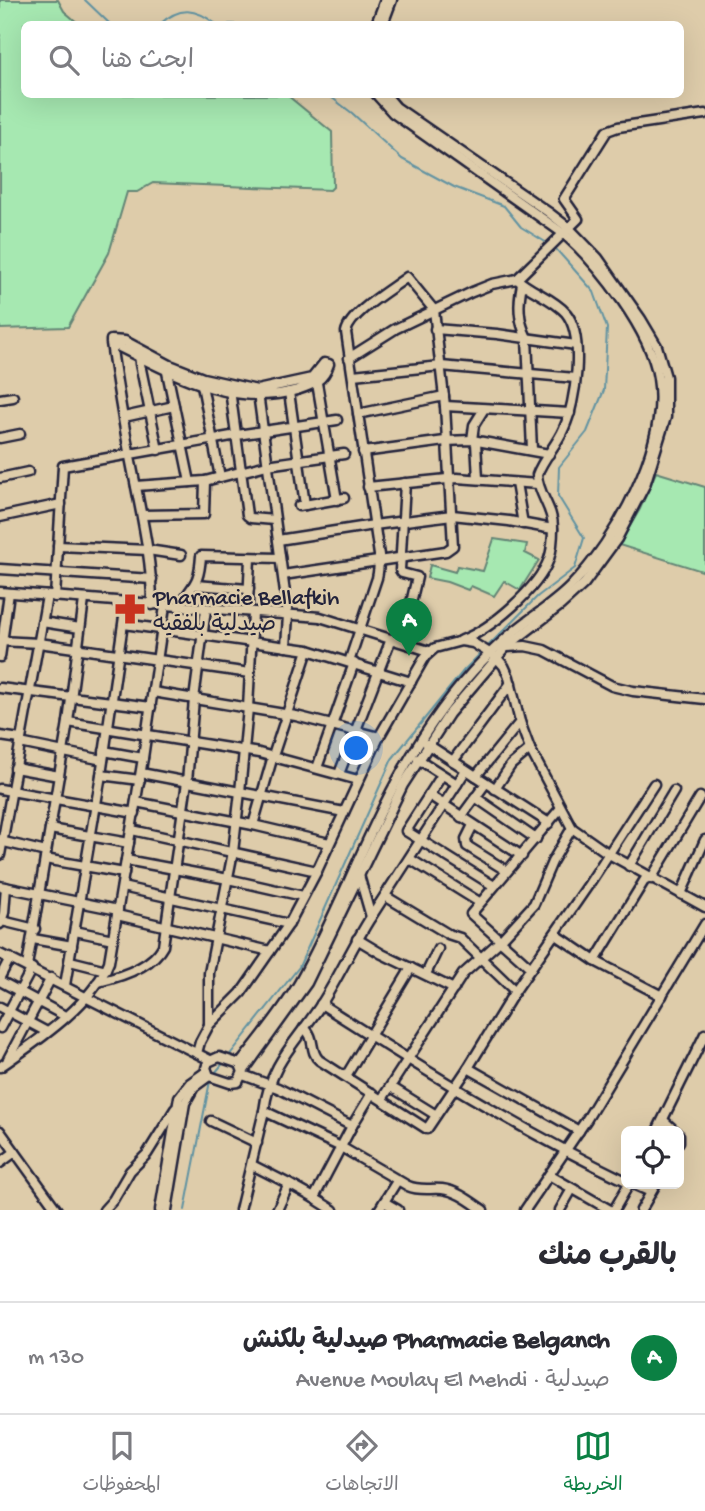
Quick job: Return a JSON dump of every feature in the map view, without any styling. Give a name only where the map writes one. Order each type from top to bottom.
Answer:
[{"type":"street","points":[[377,21],[384,0]]},
{"type":"street","points":[[384,21],[392,0]]},
{"type":"street","points":[[380,98],[393,113],[567,231]]},
{"type":"street","points":[[208,1073],[233,1084],[239,1082],[242,1070],[299,981],[409,758],[444,709],[495,651],[569,588],[602,553],[652,465],[666,417],[666,377],[663,361],[641,319],[615,281],[567,231],[396,107],[388,98]]},
{"type":"street","points":[[532,450],[527,338],[521,326],[518,303],[520,281],[578,219],[564,199],[607,131],[705,114]]},
{"type":"street","points":[[283,575],[379,560],[402,557],[450,549],[453,544],[445,406],[435,310],[407,277],[351,321],[346,332],[379,560],[377,578],[317,768]]},
{"type":"street","points":[[0,657],[4,593],[206,609],[251,608],[288,615],[320,617],[429,651],[468,638],[493,622],[531,586],[548,560],[553,529],[549,509],[538,484],[538,472],[564,429],[570,413],[576,345],[574,329],[566,313],[520,281],[492,284],[395,329],[349,358]]},
{"type":"street","points":[[435,329],[576,345]]},
{"type":"street","points":[[152,605],[148,550],[111,341],[230,388]]},
{"type":"street","points":[[139,353],[167,372],[202,385],[258,393],[289,392],[317,383],[329,366],[327,362],[312,378],[258,393]]},
{"type":"street","points":[[139,353],[158,450]]},
{"type":"street","points":[[353,375],[441,366],[575,378]]},
{"type":"street","points":[[167,372],[190,482]]},
{"type":"street","points":[[289,392],[302,505],[341,499],[317,383]]},
{"type":"street","points":[[202,385],[220,477]]},
{"type":"street","points":[[230,388],[247,515],[251,518],[274,520]]},
{"type":"street","points":[[258,393],[288,615],[286,647]]},
{"type":"street","points":[[358,414],[444,396]]},
{"type":"street","points":[[0,399],[13,397]]},
{"type":"street","points":[[124,417],[174,406]]},
{"type":"street","points":[[445,406],[570,413]]},
{"type":"street","points":[[478,479],[474,425],[484,409]]},
{"type":"street","points":[[0,855],[42,622],[57,573],[63,466],[337,420]]},
{"type":"street","points":[[0,438],[20,434]]},
{"type":"street","points":[[363,453],[446,441],[474,441],[549,454]]},
{"type":"street","points":[[136,486],[205,481],[267,465],[344,454]]},
{"type":"street","points":[[0,478],[28,472]]},
{"type":"street","points":[[368,487],[449,478],[538,484]]},
{"type":"street","points":[[142,515],[204,514],[205,481]]},
{"type":"street","points":[[516,482],[523,524]]},
{"type":"street","points":[[402,642],[417,578],[401,572],[405,483]]},
{"type":"street","points":[[0,517],[61,504]]},
{"type":"street","points":[[278,541],[374,524],[452,515],[553,529]]},
{"type":"street","points":[[58,546],[148,550],[181,555]]},
{"type":"street","points":[[179,607],[199,579],[201,556],[280,558]]},
{"type":"street","points":[[209,1025],[209,973],[233,852],[248,708],[251,642],[250,558]]},
{"type":"street","points":[[0,569],[152,579]]},
{"type":"street","points":[[195,585],[249,589]]},
{"type":"street","points":[[0,1028],[30,967],[84,600]]},
{"type":"street","points":[[65,985],[101,775],[126,603]]},
{"type":"street","points":[[3,1065],[47,1032],[87,996],[106,970],[135,813],[165,606]]},
{"type":"street","points":[[98,982],[126,973],[157,955],[163,946],[187,782],[194,699],[206,609]]},
{"type":"street","points":[[42,622],[80,628]]},
{"type":"street","points":[[124,624],[308,650],[411,682]]},
{"type":"street","points":[[339,774],[391,639]]},
{"type":"street","points":[[1,641],[39,643],[250,673]]},
{"type":"street","points":[[456,642],[473,643],[495,651],[525,646],[544,650],[612,686],[705,699]]},
{"type":"street","points":[[253,825],[308,650]]},
{"type":"street","points":[[197,1053],[209,1025],[240,993],[289,924],[317,871],[379,737],[429,651]]},
{"type":"street","points":[[495,651],[511,683],[520,722],[530,749],[572,828],[649,878],[705,906]]},
{"type":"street","points":[[242,1070],[307,983],[418,759],[495,651]]},
{"type":"street","points":[[453,761],[511,683]]},
{"type":"street","points":[[0,688],[151,707]]},
{"type":"street","points":[[153,692],[287,714],[379,737]]},
{"type":"street","points":[[68,722],[273,756],[358,780]]},
{"type":"street","points":[[476,776],[520,722]]},
{"type":"street","points":[[0,736],[63,752],[143,758]]},
{"type":"street","points":[[427,744],[550,823]]},
{"type":"street","points":[[495,789],[511,765],[530,749]]},
{"type":"street","points":[[418,759],[457,784]]},
{"type":"street","points":[[15,768],[59,776]]},
{"type":"street","points":[[240,1210],[268,1086],[277,1065],[321,1004],[357,939],[466,770]]},
{"type":"street","points":[[101,775],[187,782],[344,812]]},
{"type":"street","points":[[442,775],[406,831],[494,886]]},
{"type":"street","points":[[461,817],[486,783]]},
{"type":"street","points":[[304,1028],[312,1037],[315,1056],[425,1129],[468,1068],[515,991],[654,783]]},
{"type":"street","points":[[0,789],[135,813]]},
{"type":"street","points":[[629,866],[674,791]]},
{"type":"street","points":[[429,795],[522,856]]},
{"type":"street","points":[[475,797],[536,839]]},
{"type":"street","points":[[596,961],[700,797]]},
{"type":"street","points":[[136,802],[329,843]]},
{"type":"street","points":[[531,968],[471,916],[472,910],[522,856],[560,809]]},
{"type":"street","points":[[473,825],[466,839],[467,846],[507,872]]},
{"type":"street","points":[[382,1099],[463,974],[500,941],[534,904],[552,862],[572,828]]},
{"type":"street","points":[[50,829],[129,843]]},
{"type":"street","points":[[132,830],[317,871]]},
{"type":"street","points":[[681,894],[705,840]]},
{"type":"street","points":[[1,841],[46,856],[124,873]]},
{"type":"street","points":[[410,859],[480,902]]},
{"type":"street","points":[[126,860],[303,896]]},
{"type":"street","points":[[359,875],[371,917]]},
{"type":"street","points":[[35,929],[1,923],[3,886],[79,902],[270,951]]},
{"type":"street","points":[[122,887],[289,924]]},
{"type":"street","points":[[385,896],[447,934],[460,938],[515,991]]},
{"type":"street","points":[[525,1210],[579,1131],[705,924]]},
{"type":"street","points":[[75,931],[113,939]]},
{"type":"street","points":[[555,934],[596,961],[662,996]]},
{"type":"street","points":[[33,939],[72,946]]},
{"type":"street","points":[[357,939],[454,989]]},
{"type":"street","points":[[426,974],[438,949]]},
{"type":"street","points":[[0,954],[210,1060],[219,1057],[268,1086],[278,1088],[352,1126]]},
{"type":"street","points":[[10,958],[0,979],[65,1016]]},
{"type":"street","points":[[70,961],[106,970]]},
{"type":"street","points":[[346,1076],[411,968]]},
{"type":"street","points":[[3,1065],[51,978]]},
{"type":"street","points":[[321,1004],[454,1088],[565,1152],[621,1179]]},
{"type":"street","points":[[0,1007],[47,1032]]},
{"type":"street","points":[[660,1126],[705,1034]]},
{"type":"street","points":[[167,1210],[185,1103],[194,1087],[208,1073],[210,1060]]},
{"type":"street","points":[[468,1068],[579,1131]]},
{"type":"street","points":[[160,1210],[177,1107],[183,1089],[208,1073]]},
{"type":"street","points":[[391,1087],[436,1115]]},
{"type":"street","points":[[314,1198],[372,1093]]},
{"type":"street","points":[[104,1210],[130,1171],[147,1154],[177,1107]]},
{"type":"street","points":[[264,1111],[341,1147],[414,1189],[454,1192],[483,1210]]},
{"type":"street","points":[[663,1120],[669,1126]]},
{"type":"street","points":[[211,1121],[257,1143]]},
{"type":"street","points":[[1,1134],[57,1210]]},
{"type":"street","points":[[0,1163],[15,1152]]},
{"type":"street","points":[[252,1165],[333,1210]]},
{"type":"street","points":[[549,1175],[612,1210],[625,1189]]},
{"type":"street","points":[[379,1210],[397,1181]]},
{"type":"street","points":[[277,1210],[289,1184]]},
{"type":"street","points":[[560,1210],[572,1189]]},
{"type":"street","points":[[641,1210],[652,1189]]},
{"type":"street","points":[[384,1202],[398,1210]]},
{"type":"green space","points":[[0,0],[58,0],[64,11],[76,21],[21,21],[21,98],[291,98],[332,132],[333,187],[330,190],[153,183],[137,192],[127,192],[109,253],[68,327],[0,329]]},
{"type":"green space","points":[[656,472],[705,487],[705,572],[619,545],[640,509]]},
{"type":"green space","points":[[494,539],[527,544],[525,553],[539,560],[520,590],[504,581],[494,596],[471,586],[468,590],[427,578],[430,565],[455,572],[457,566],[483,571]]},
{"type":"waterway","points":[[85,0],[107,21]]},
{"type":"waterway","points":[[164,21],[174,14],[188,11],[211,21]]},
{"type":"waterway","points":[[332,98],[402,159],[454,187],[504,206],[521,227],[547,243]]},
{"type":"waterway","points":[[488,646],[538,596],[575,568],[584,538],[558,496],[559,467],[587,432],[604,390],[607,328],[594,292],[555,248]]},
{"type":"waterway","points":[[228,1057],[299,967],[392,759],[481,653]]},
{"type":"waterway","points":[[215,1073],[225,1061]]},
{"type":"waterway","points":[[185,1210],[210,1081]]},
{"type":"place","name":"Pharmacie Bellafkih صيدلية بلفقيه","points":[[130,609]]},
{"type":"place","name":"Pharmacie Belganch صيدلية بلكنش","points":[[409,656]]}]
